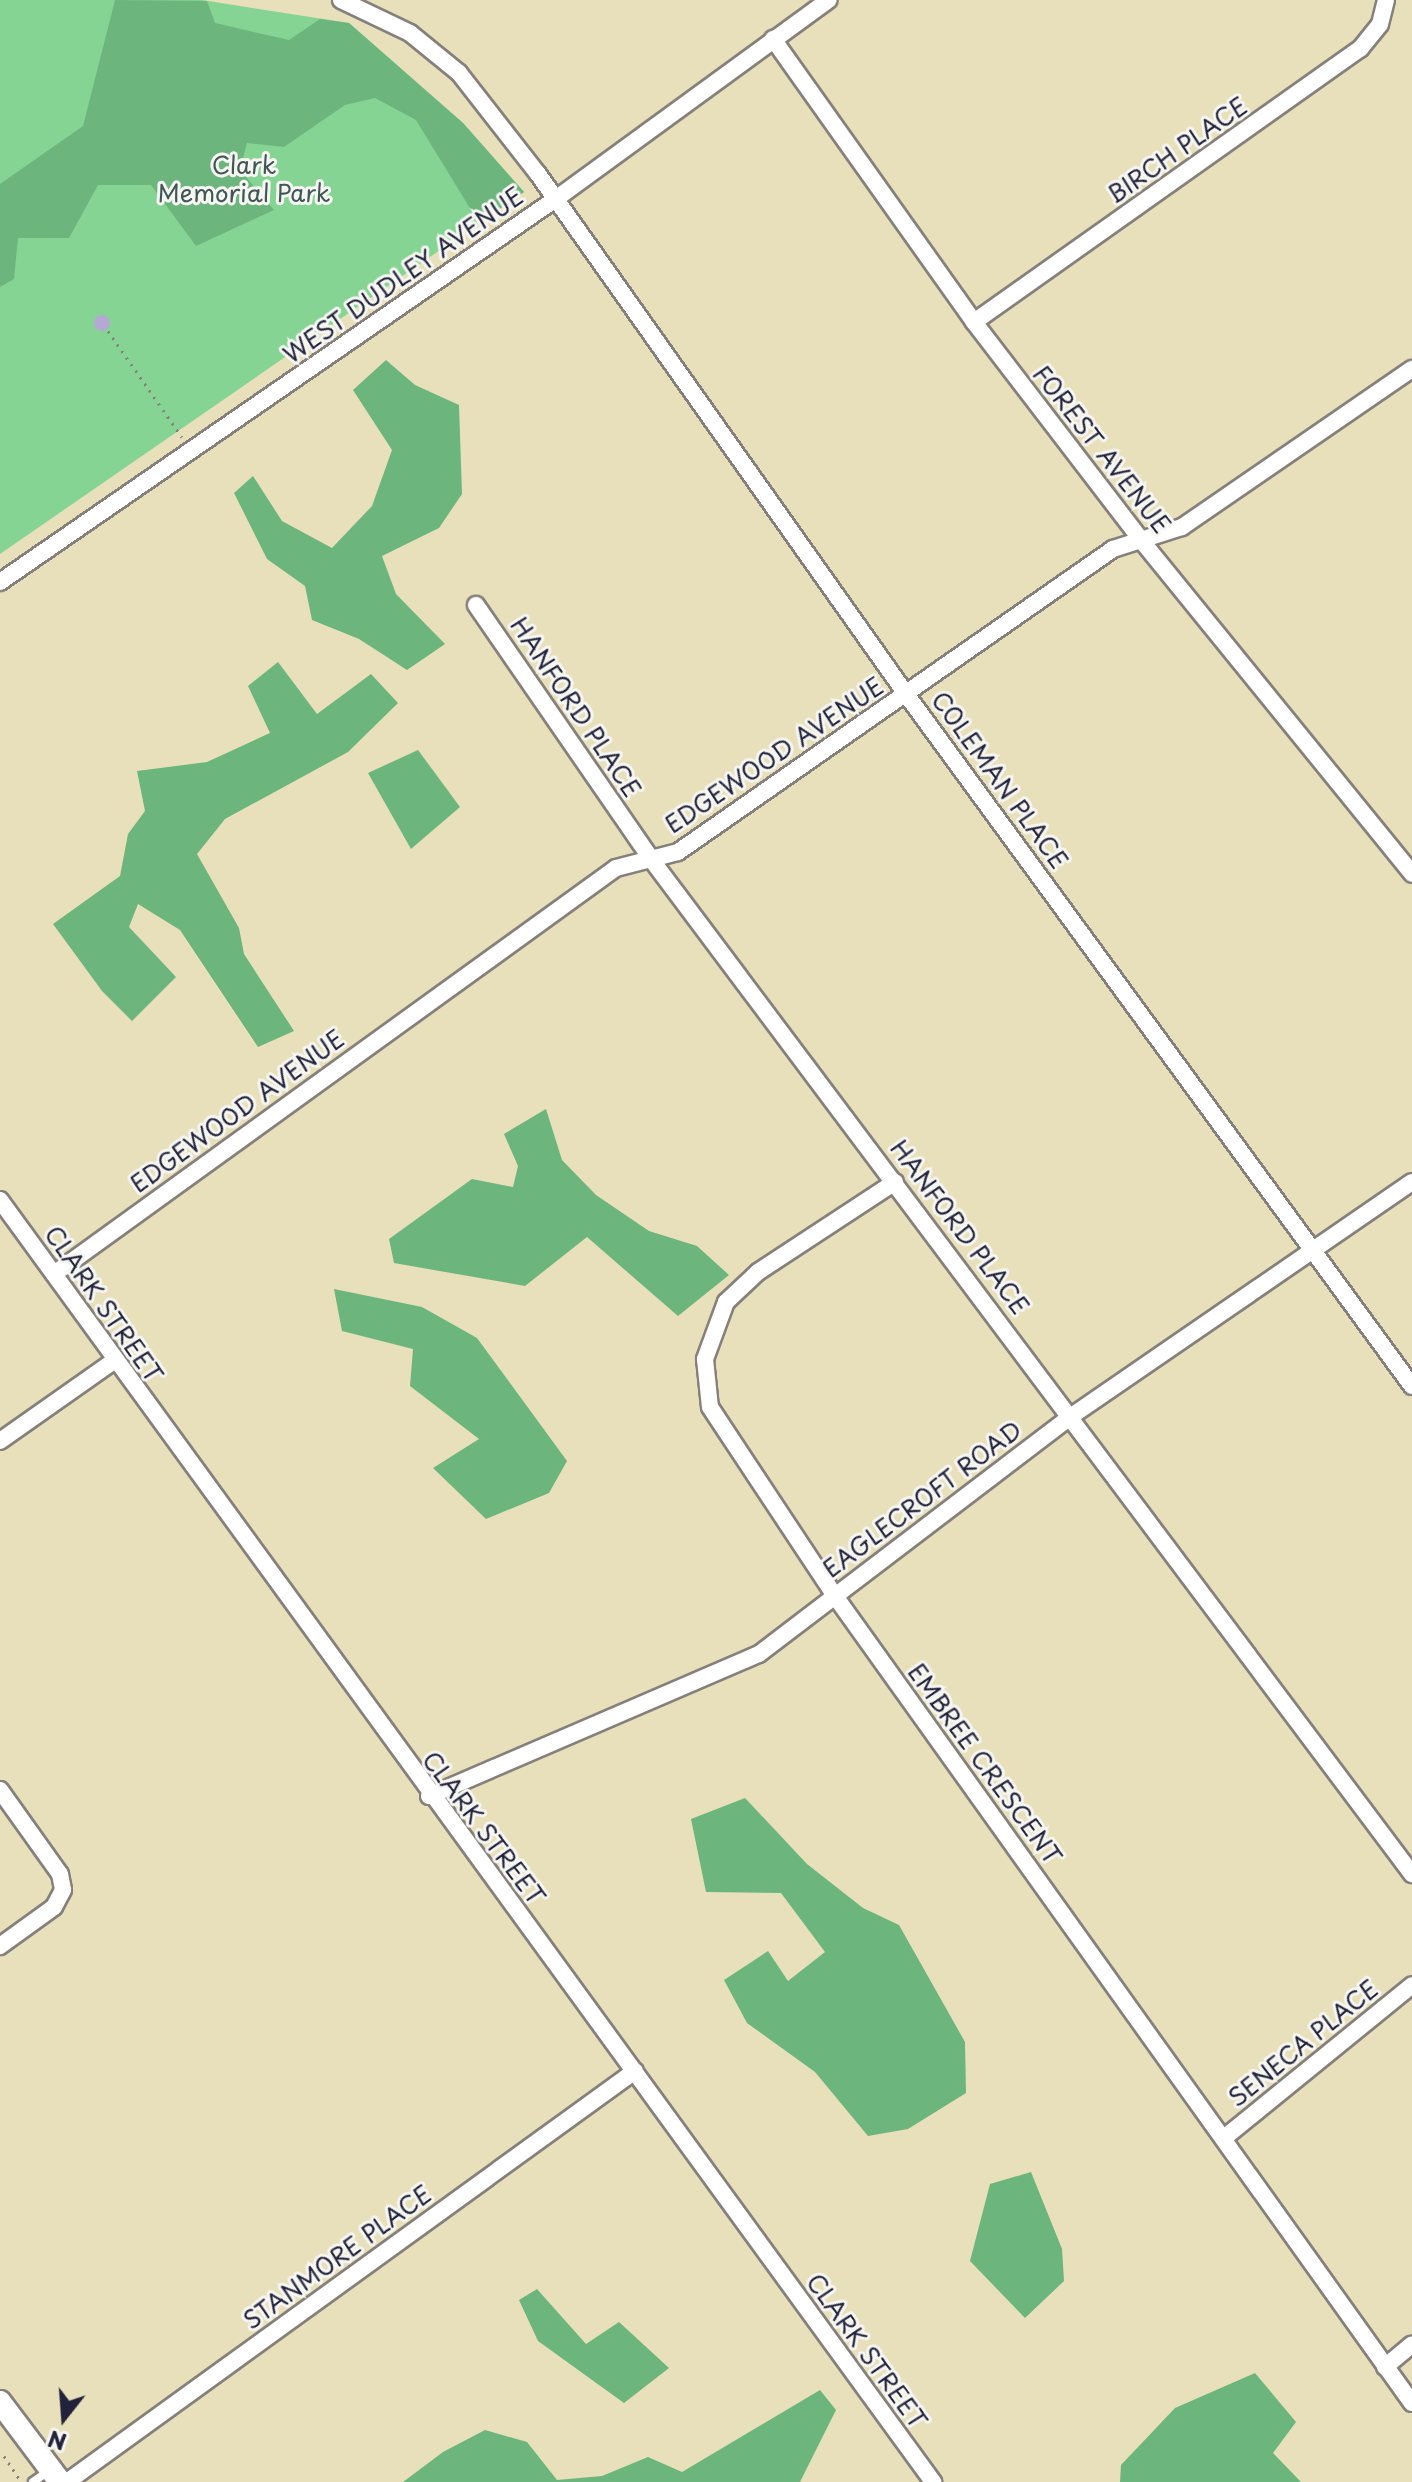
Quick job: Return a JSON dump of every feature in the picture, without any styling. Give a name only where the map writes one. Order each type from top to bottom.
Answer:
[{"type":"street","name":"COLEMAN PLACE","points":[[341,0],[410,33],[459,73],[557,198],[906,694],[1412,1386]]},
{"type":"street","name":"WEST DUDLEY AVENUE","points":[[0,582],[557,198],[829,0]]},
{"type":"street","name":"BIRCH PLACE","points":[[974,322],[1360,49],[1376,31],[1386,0]]},
{"type":"street","name":"FOREST AVENUE","points":[[773,39],[974,322],[1141,540],[1412,874]]},
{"type":"street","name":"EDGEWOOD AVENUE","points":[[54,1274],[616,868],[678,852],[1113,549],[1182,527],[1412,369]]},
{"type":"street","name":"HANFORD PLACE","points":[[476,605],[651,859],[1073,1415],[1412,1874]]},
{"type":"street","name":"EMBREE CRESCENT","points":[[895,1182],[742,1284],[714,1323],[705,1359],[705,1383],[720,1429],[835,1596],[1412,2403]]},
{"type":"street","name":"EAGLECROFT ROAD","points":[[429,1796],[729,1670],[759,1654],[1073,1415],[1412,1182]]},
{"type":"street","name":"CLARK STREET","points":[[0,1200],[429,1796],[635,2071],[933,2482]]},
{"type":"street","points":[[0,1441],[114,1361]]},
{"type":"street","points":[[0,1790],[60,1874],[63,1890],[54,1907],[0,1946]]},
{"type":"street","name":"SENECA PLACE","points":[[1224,2138],[1412,1985]]},
{"type":"street","name":"STANMORE PLACE","points":[[52,2479],[635,2071]]},
{"type":"street","points":[[1385,2367],[1412,2344]]},
{"type":"street","points":[[0,2402],[52,2479]]},
{"type":"path","points":[[108,331],[191,450]]},
{"type":"path","points":[[4,2456],[22,2482]]},
{"type":"green space","name":"Clark Memorial Park","points":[[0,0],[202,0],[349,23],[463,123],[524,192],[0,554]]},
{"type":"green space","points":[[115,0],[207,1],[215,23],[289,40],[320,19],[349,23],[463,123],[524,192],[479,223],[416,120],[375,98],[345,105],[284,147],[247,143],[240,170],[274,210],[196,246],[151,185],[98,185],[69,238],[18,238],[14,279],[0,287],[0,184],[83,126]]},
{"type":"green space","points":[[386,360],[415,385],[459,405],[462,494],[439,528],[382,556],[396,594],[445,644],[407,670],[359,639],[312,620],[305,586],[267,559],[234,493],[253,476],[282,521],[332,548],[372,506],[392,450],[353,390]]},
{"type":"green space","points":[[278,662],[317,714],[371,674],[398,703],[348,752],[225,819],[197,854],[239,928],[244,954],[294,1031],[258,1047],[180,930],[138,904],[129,927],[176,977],[132,1021],[102,991],[53,924],[120,876],[128,834],[145,811],[137,771],[207,762],[270,733],[248,686]]},
{"type":"green space","points":[[418,750],[460,807],[411,849],[368,773]]},
{"type":"green space","points":[[546,1109],[562,1160],[596,1195],[649,1231],[697,1246],[729,1275],[678,1316],[587,1237],[525,1286],[394,1263],[389,1239],[472,1179],[513,1187],[518,1166],[504,1134]]},
{"type":"green space","points":[[334,1289],[422,1307],[477,1338],[567,1461],[549,1493],[486,1519],[433,1468],[479,1439],[410,1386],[413,1349],[342,1331]]},
{"type":"green space","points":[[745,1798],[807,1864],[863,1908],[899,1925],[965,2042],[966,2093],[908,2129],[868,2136],[815,2072],[747,2023],[724,1980],[768,1951],[788,1981],[825,1952],[781,1893],[706,1892],[691,1819]]},
{"type":"green space","points":[[1031,2172],[1062,2249],[1064,2281],[1025,2318],[970,2261],[990,2184]]},
{"type":"green space","points":[[537,2289],[586,2344],[619,2322],[669,2368],[624,2403],[538,2341],[519,2300]]},
{"type":"green space","points":[[1255,2373],[1296,2422],[1273,2453],[1301,2482],[1120,2482],[1121,2465],[1175,2408]]},
{"type":"green space","points":[[820,2390],[836,2410],[800,2482],[403,2482],[443,2452],[485,2430],[527,2442],[557,2480],[602,2476],[648,2457],[682,2472]]},
{"type":"building","points":[[102,315],[110,323],[102,331],[94,323]]}]
